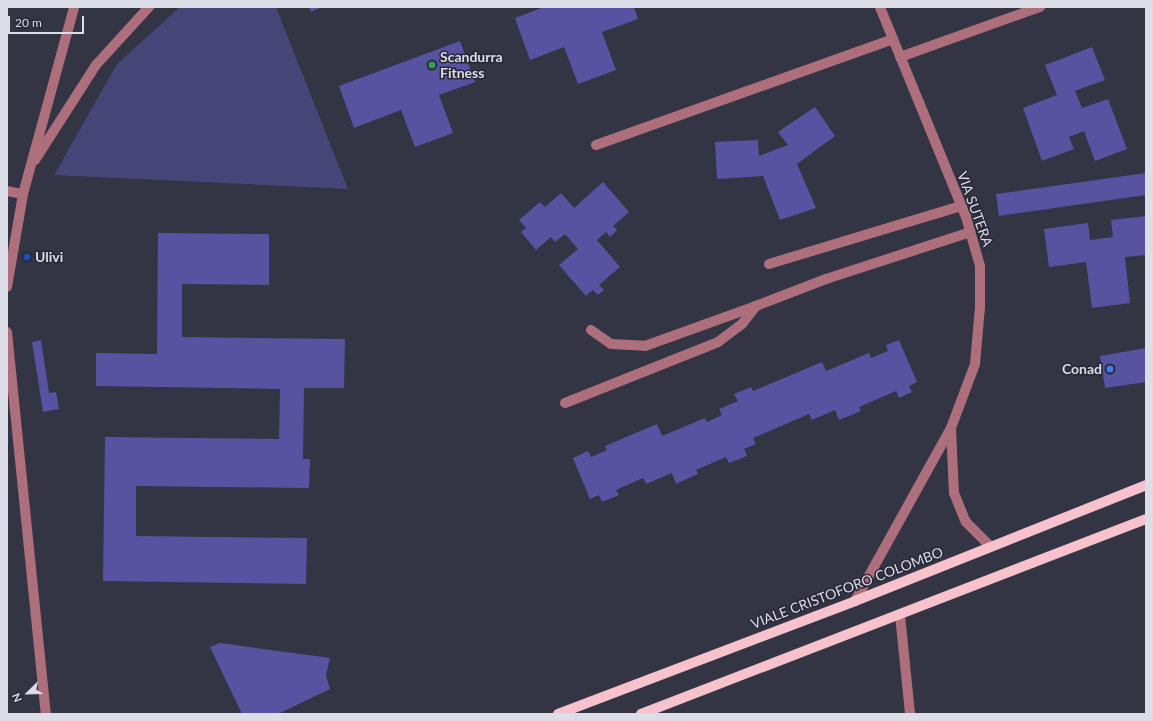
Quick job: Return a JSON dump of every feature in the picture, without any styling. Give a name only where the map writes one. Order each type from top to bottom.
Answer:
[{"type":"main road","name":"VIALE CRISTOFORO COLOMBO","points":[[558,714],[855,601],[1146,485]]},
{"type":"main road","points":[[641,714],[1146,519]]},
{"type":"street","points":[[7,287],[23,194],[74,7]]},
{"type":"street","points":[[31,167],[96,65],[149,7]]},
{"type":"street","name":"VIA SUTERA","points":[[855,601],[951,428],[976,364],[980,266],[971,232],[880,7]]},
{"type":"street","points":[[900,57],[1040,7]]},
{"type":"street","points":[[596,145],[893,39]]},
{"type":"street","points":[[7,192],[23,194]]},
{"type":"street","points":[[768,264],[961,206]]},
{"type":"street","points":[[591,330],[611,344],[645,346],[826,279],[971,232]]},
{"type":"street","points":[[565,403],[718,342],[742,324],[756,306]]},
{"type":"street","points":[[7,332],[46,714]]},
{"type":"street","points":[[951,428],[954,493],[966,522],[990,546]]},
{"type":"street","points":[[900,615],[910,714]]},
{"type":"shaded area","points":[[180,7],[276,7],[348,189],[54,175],[117,64]]},
{"type":"building","points":[[309,7],[322,7],[311,12]]},
{"type":"building","points":[[544,7],[634,7],[638,19],[602,32],[616,70],[578,84],[564,47],[530,60],[515,18]]},
{"type":"building","points":[[460,41],[475,82],[439,95],[453,133],[415,147],[401,110],[354,128],[339,86]]},
{"type":"building","points":[[1092,47],[1105,80],[1075,91],[1082,108],[1108,99],[1127,149],[1095,161],[1084,131],[1069,137],[1074,149],[1042,161],[1023,108],[1057,95],[1045,65]]},
{"type":"building","points":[[815,107],[835,136],[797,164],[816,208],[780,220],[763,176],[717,179],[715,142],[758,140],[759,156],[788,145],[778,132]]},
{"type":"building","points":[[1146,173],[1146,195],[999,216],[996,194]]},
{"type":"building","points":[[603,182],[629,212],[613,226],[617,230],[610,237],[606,232],[597,240],[620,267],[599,285],[604,290],[598,295],[593,290],[586,296],[559,265],[578,249],[565,234],[555,242],[551,237],[536,250],[521,232],[526,228],[519,220],[540,202],[545,207],[561,193],[574,208]]},
{"type":"building","points":[[1146,216],[1146,255],[1125,257],[1130,303],[1092,308],[1086,262],[1049,267],[1044,229],[1088,223],[1090,240],[1113,237],[1111,220]]},
{"type":"building","points":[[158,233],[269,234],[269,285],[182,284],[182,337],[345,339],[344,388],[304,388],[303,459],[310,459],[309,488],[136,486],[136,536],[307,538],[306,584],[103,581],[105,437],[279,439],[280,389],[96,386],[96,353],[157,354]]},
{"type":"building","points":[[41,340],[49,393],[56,392],[59,409],[43,412],[32,342]]},
{"type":"building","points":[[899,340],[917,382],[909,386],[912,392],[899,398],[896,391],[859,407],[861,411],[839,420],[835,410],[812,420],[809,414],[753,438],[756,444],[744,449],[747,456],[729,463],[726,457],[696,470],[698,474],[676,484],[672,473],[646,484],[643,478],[616,490],[619,495],[602,502],[599,495],[590,499],[573,458],[588,451],[591,457],[607,450],[605,446],[657,424],[662,436],[705,418],[707,422],[722,415],[719,409],[738,401],[734,394],[751,387],[753,391],[822,362],[826,371],[869,353],[871,358],[888,351],[886,345]]},
{"type":"building","points":[[1146,348],[1146,382],[1105,388],[1100,356]]},
{"type":"building","points":[[220,643],[330,658],[326,675],[330,689],[278,714],[242,714],[210,647]]},
{"type":"place","name":"Scandurra Fitness","points":[[432,65]]},
{"type":"place","name":"Ulivi","points":[[27,257]]},
{"type":"place","name":"Conad","points":[[1110,369]]}]
